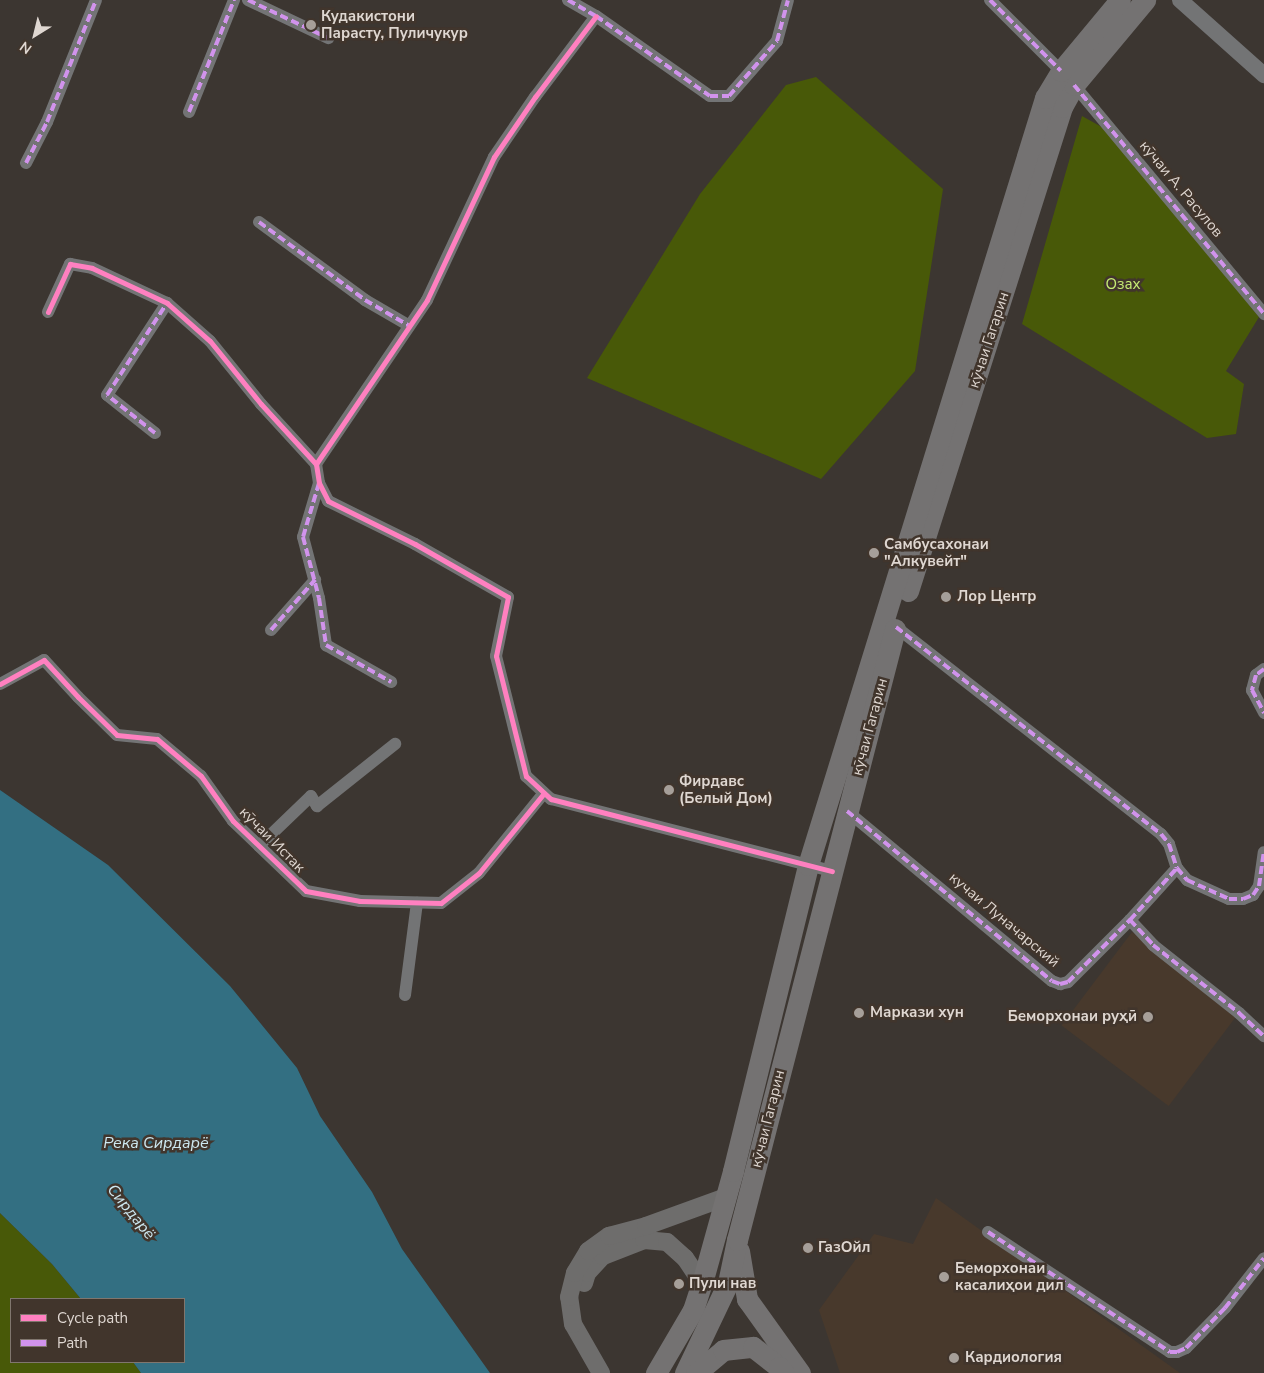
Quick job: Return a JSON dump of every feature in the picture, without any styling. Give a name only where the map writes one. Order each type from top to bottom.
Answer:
[{"type":"highway","name":"кӯчаи Гагарин","points":[[656,1373],[693,1310],[702,1283],[733,1171],[808,865],[1045,98],[1067,78],[1120,0]]},
{"type":"highway","points":[[1067,78],[1145,0]]},
{"type":"highway","name":"кӯчаи Гагарин","points":[[685,1373],[728,1283],[737,1240],[896,627],[1062,107],[1067,78]]},
{"type":"highway","points":[[737,1240],[747,1299],[800,1373]]},
{"type":"highway","points":[[696,1373],[723,1350],[753,1347],[779,1366],[784,1373]]},
{"type":"main road","points":[[601,1373],[573,1324],[570,1297],[575,1273],[588,1251],[609,1236],[646,1226],[726,1197]]},
{"type":"main road","points":[[613,1373],[604,1360],[584,1320],[581,1299],[587,1273],[594,1264],[603,1256],[623,1246],[644,1240],[667,1242],[685,1258],[702,1283]]},
{"type":"street","points":[[26,163],[47,122],[96,0]]},
{"type":"street","points":[[189,112],[234,0]]},
{"type":"street","points":[[248,0],[328,38]]},
{"type":"street","points":[[568,0],[596,16],[710,96],[729,96],[777,41],[788,0]]},
{"type":"street","name":"кӯчаи А. Расулов","points":[[990,0],[1067,78],[1264,314]]},
{"type":"street","points":[[1180,0],[1264,75]]},
{"type":"street","points":[[316,464],[408,325],[427,300],[494,157],[535,97],[596,16]]},
{"type":"street","points":[[259,222],[365,300],[408,325]]},
{"type":"street","points":[[48,312],[70,264],[92,268],[167,303],[210,341],[260,404],[316,464],[319,484],[328,501],[415,544],[508,597],[496,656],[526,776],[551,798],[832,871]]},
{"type":"street","points":[[155,433],[107,396],[167,303]]},
{"type":"street","points":[[319,484],[303,538],[315,580],[326,644],[390,682]]},
{"type":"street","points":[[271,630],[315,580]]},
{"type":"street","points":[[896,627],[1161,834],[1169,844],[1177,868],[1187,880],[1202,889],[1229,899],[1243,899],[1253,895],[1259,886],[1264,852]]},
{"type":"street","name":"кӯчаи Истак","points":[[0,684],[44,660],[78,698],[117,735],[157,739],[201,776],[233,821],[306,891],[360,901],[441,903],[479,873],[544,793]]},
{"type":"street","points":[[1264,669],[1256,675],[1252,682],[1252,690],[1264,713]]},
{"type":"street","points":[[259,846],[311,796],[317,806],[395,744]]},
{"type":"street","name":"кучаи Луначарский","points":[[847,811],[1052,981],[1060,984],[1068,982],[1130,920],[1177,868]]},
{"type":"street","points":[[405,995],[417,903]]},
{"type":"street","points":[[1130,920],[1153,945],[1239,1012],[1264,1036]]},
{"type":"street","points":[[988,1232],[1170,1352],[1177,1352],[1186,1348],[1225,1308],[1264,1258]]},
{"type":"shaded area","name":"Беморхонаи руҳӣ","points":[[1132,932],[1239,1013],[1169,1106],[1062,1025]]},
{"type":"shaded area","name":"Беморхонаи касалиҳои дил","points":[[936,1198],[1180,1373],[840,1373],[819,1310],[874,1234],[913,1244]]},
{"type":"green space","points":[[816,77],[943,189],[915,371],[821,479],[587,378],[700,194],[786,85]]},
{"type":"green space","name":"Озах","points":[[1082,116],[1107,130],[1259,317],[1226,371],[1244,384],[1236,434],[1207,438],[1022,324]]},
{"type":"green space","points":[[0,1213],[52,1264],[80,1298],[10,1298],[10,1363],[134,1363],[141,1373],[0,1373]]},
{"type":"water","name":"Река Сирдарё","points":[[0,790],[108,865],[230,986],[297,1068],[320,1116],[372,1192],[402,1249],[490,1373],[141,1373],[134,1363],[185,1363],[185,1298],[80,1298],[52,1264],[0,1213]]},
{"type":"marked path","points":[[26,163],[47,122],[96,0]]},
{"type":"marked path","points":[[189,112],[234,0]]},
{"type":"marked path","points":[[248,0],[328,38]]},
{"type":"marked path","points":[[568,0],[596,16],[710,96],[729,96],[777,41],[788,0]]},
{"type":"marked path","points":[[990,0],[1061,71]]},
{"type":"marked path","points":[[1074,85],[1264,314]]},
{"type":"marked path","points":[[259,222],[365,300],[408,325]]},
{"type":"marked path","points":[[155,433],[107,395],[167,303]]},
{"type":"marked path","points":[[319,483],[303,537],[319,598],[326,645],[391,682]]},
{"type":"marked path","points":[[271,630],[315,580]]},
{"type":"marked path","points":[[896,627],[1161,834],[1169,844],[1177,868],[1187,880],[1229,899],[1243,899],[1253,895],[1259,886],[1264,852]]},
{"type":"marked path","points":[[1264,669],[1256,675],[1252,690],[1264,713]]},
{"type":"marked path","points":[[847,811],[1052,981],[1060,984],[1068,982],[1130,920],[1177,868]]},
{"type":"marked path","points":[[1130,920],[1153,945],[1239,1013],[1264,1036]]},
{"type":"marked path","points":[[988,1232],[1170,1352],[1177,1352],[1186,1348],[1225,1308],[1264,1258]]},
{"type":"cycle path","points":[[316,464],[427,300],[494,157],[535,97],[596,16]]},
{"type":"cycle path","points":[[48,312],[70,264],[92,268],[167,303],[210,341],[261,404],[316,464],[319,483],[328,501],[415,544],[508,597],[496,656],[526,776],[551,799],[832,871]]},
{"type":"cycle path","points":[[0,684],[44,660],[117,735],[157,739],[201,776],[233,821],[306,891],[360,901],[441,903],[479,873],[544,793]]},
{"type":"place","name":"Кудакистони Парасту, Пуличукур","points":[[311,25]]},
{"type":"place","name":"Самбусахонаи \"Алкувейт\"","points":[[874,553]]},
{"type":"place","name":"Лор Центр","points":[[946,597]]},
{"type":"place","name":"Фирдавс (Белый Дом)","points":[[669,790]]},
{"type":"place","name":"Маркази хун","points":[[859,1013]]},
{"type":"place","name":"Беморхонаи руҳӣ","points":[[1148,1017]]},
{"type":"place","name":"ГазОйл","points":[[808,1248]]},
{"type":"place","name":"Беморхонаи касалиҳои дил","points":[[944,1277]]},
{"type":"place","name":"Пули нав","points":[[679,1284]]},
{"type":"place","name":"Кардиология","points":[[954,1358]]},
{"type":"water label","name":"Сирдарё","points":[[131,1212]]}]
